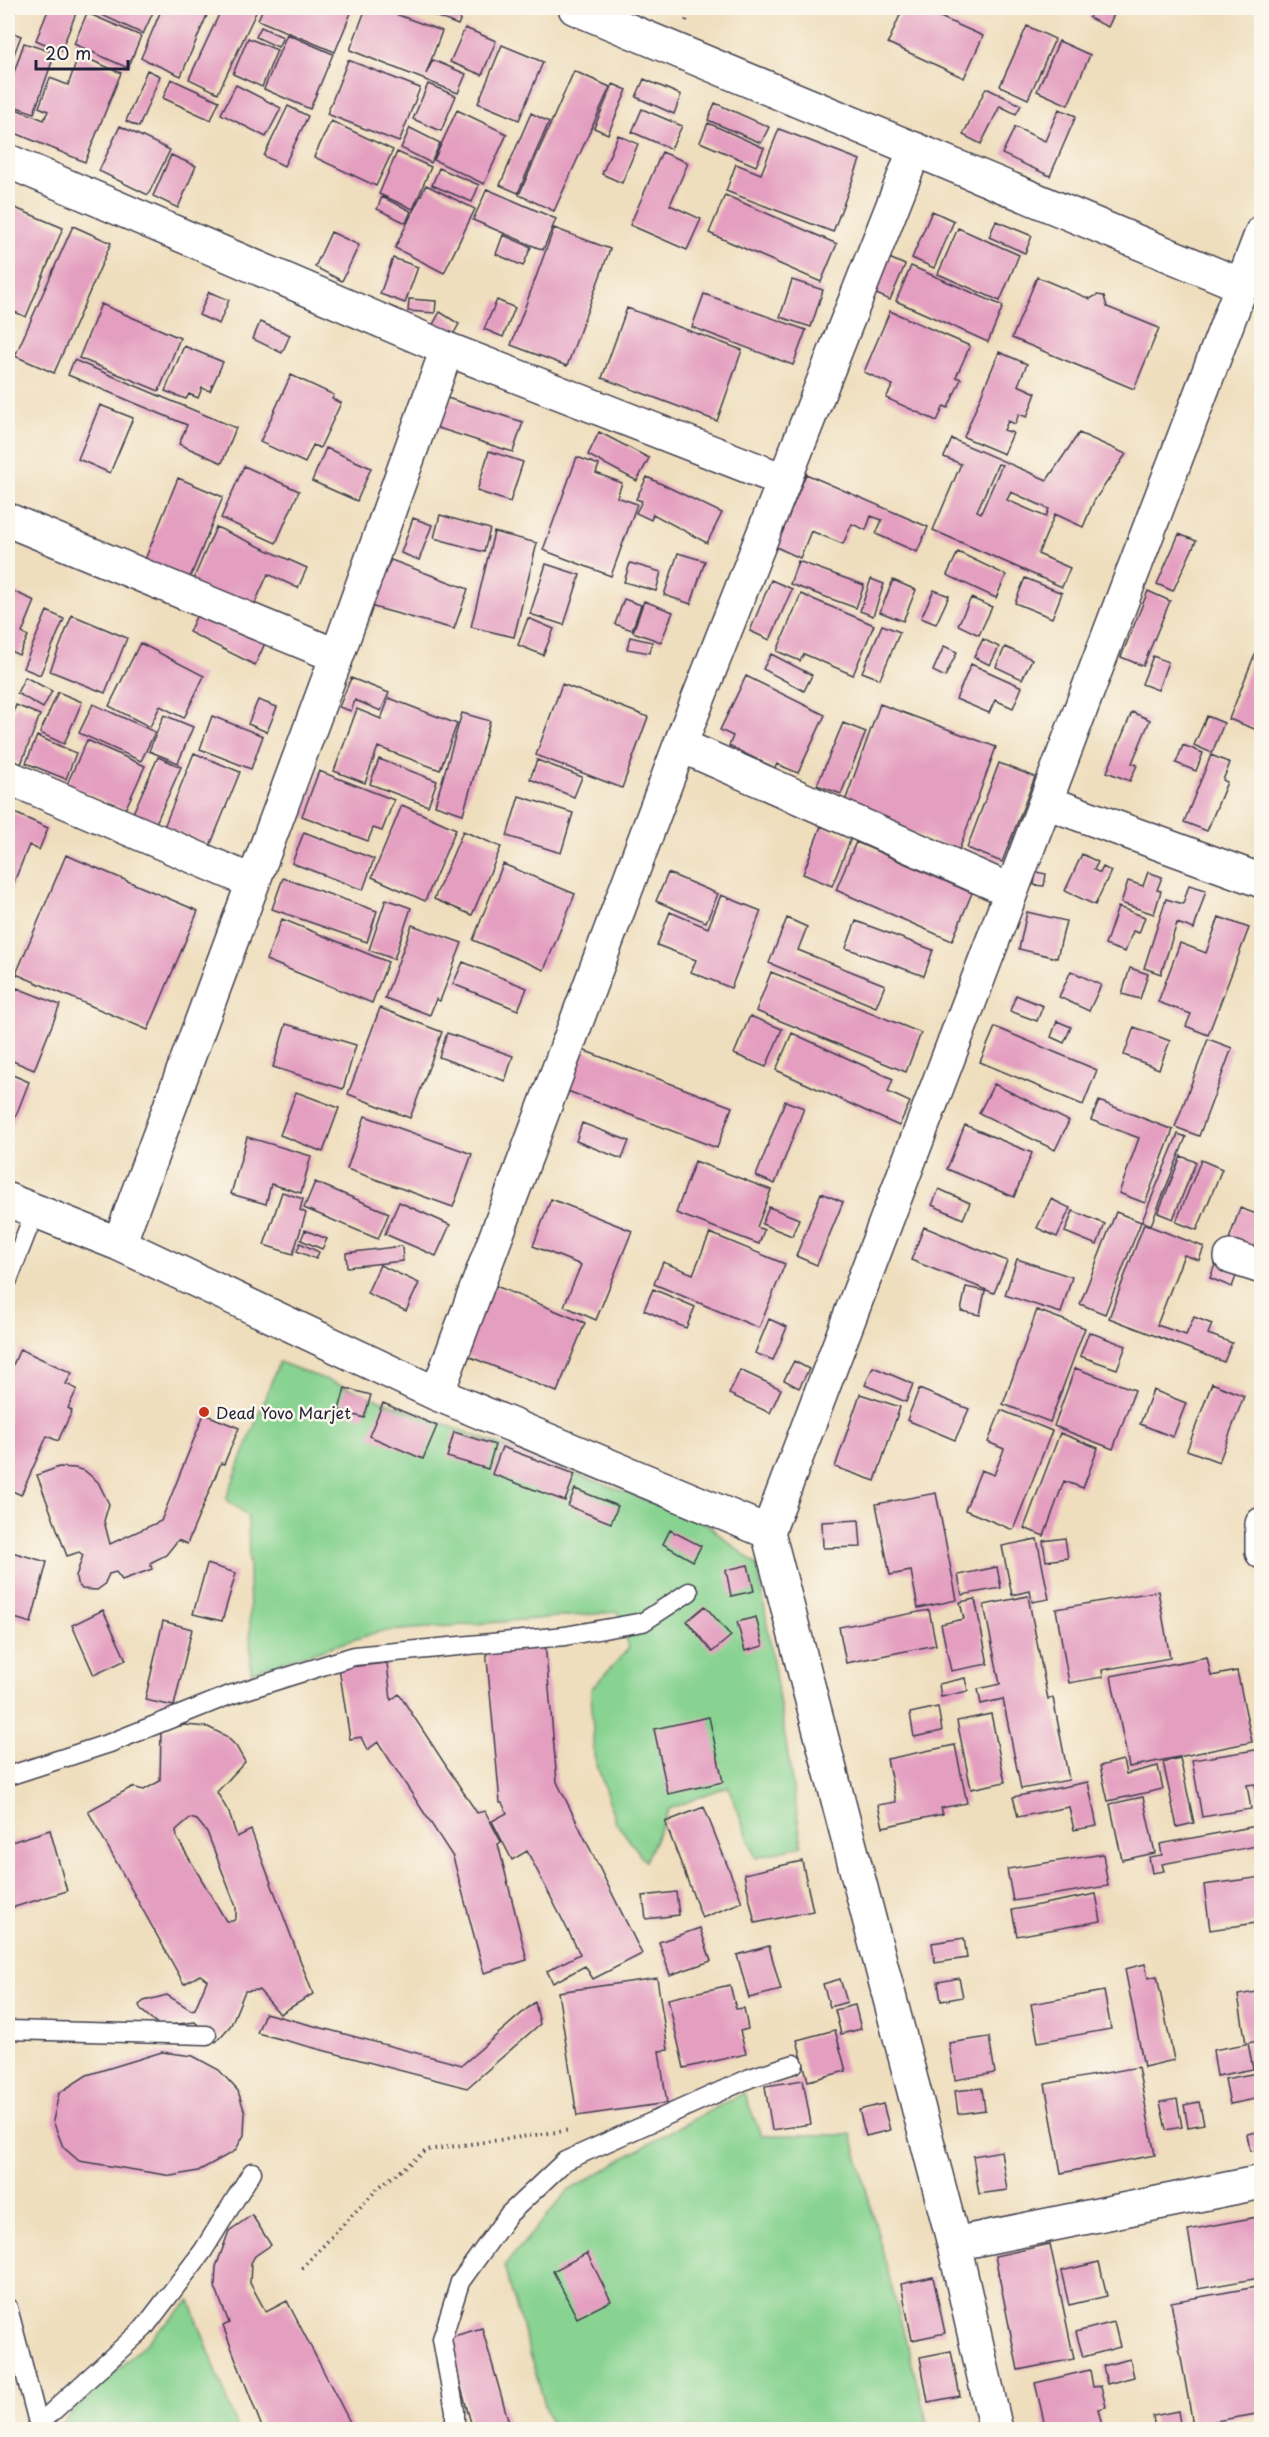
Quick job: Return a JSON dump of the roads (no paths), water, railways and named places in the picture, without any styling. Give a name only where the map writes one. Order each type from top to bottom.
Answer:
[{"type":"street","points":[[575,8],[1241,285]]},
{"type":"street","points":[[437,1394],[680,745],[915,149]]},
{"type":"street","points":[[8,161],[447,349],[783,480]]},
{"type":"street","points":[[996,2430],[954,2244],[768,1532],[1262,232]]},
{"type":"street","points":[[119,1244],[337,656],[447,349]]},
{"type":"street","points":[[8,520],[337,656]]},
{"type":"street","points":[[680,745],[1011,891]]},
{"type":"street","points":[[8,777],[253,882]]},
{"type":"street","points":[[1046,802],[1262,881]]},
{"type":"street","points":[[21,1206],[119,1244],[437,1394],[768,1532]]},
{"type":"street","points":[[1262,1524],[1262,1552]]},
{"type":"street","points":[[954,2244],[1262,2182]]},
{"type":"lane","points":[[8,1280],[21,1206]]},
{"type":"lane","points":[[8,1776],[110,1743],[230,1695],[354,1656],[565,1636],[643,1622],[689,1592]]},
{"type":"lane","points":[[8,2030],[207,2035]]},
{"type":"lane","points":[[455,2430],[455,2411],[442,2339],[460,2283],[508,2214],[566,2161],[750,2078],[794,2064]]},
{"type":"lane","points":[[8,2308],[39,2427],[144,2328],[204,2251],[252,2172]]},
{"type":"place","name":"Dead Yovo Marjet","points":[[204,1412]]}]
